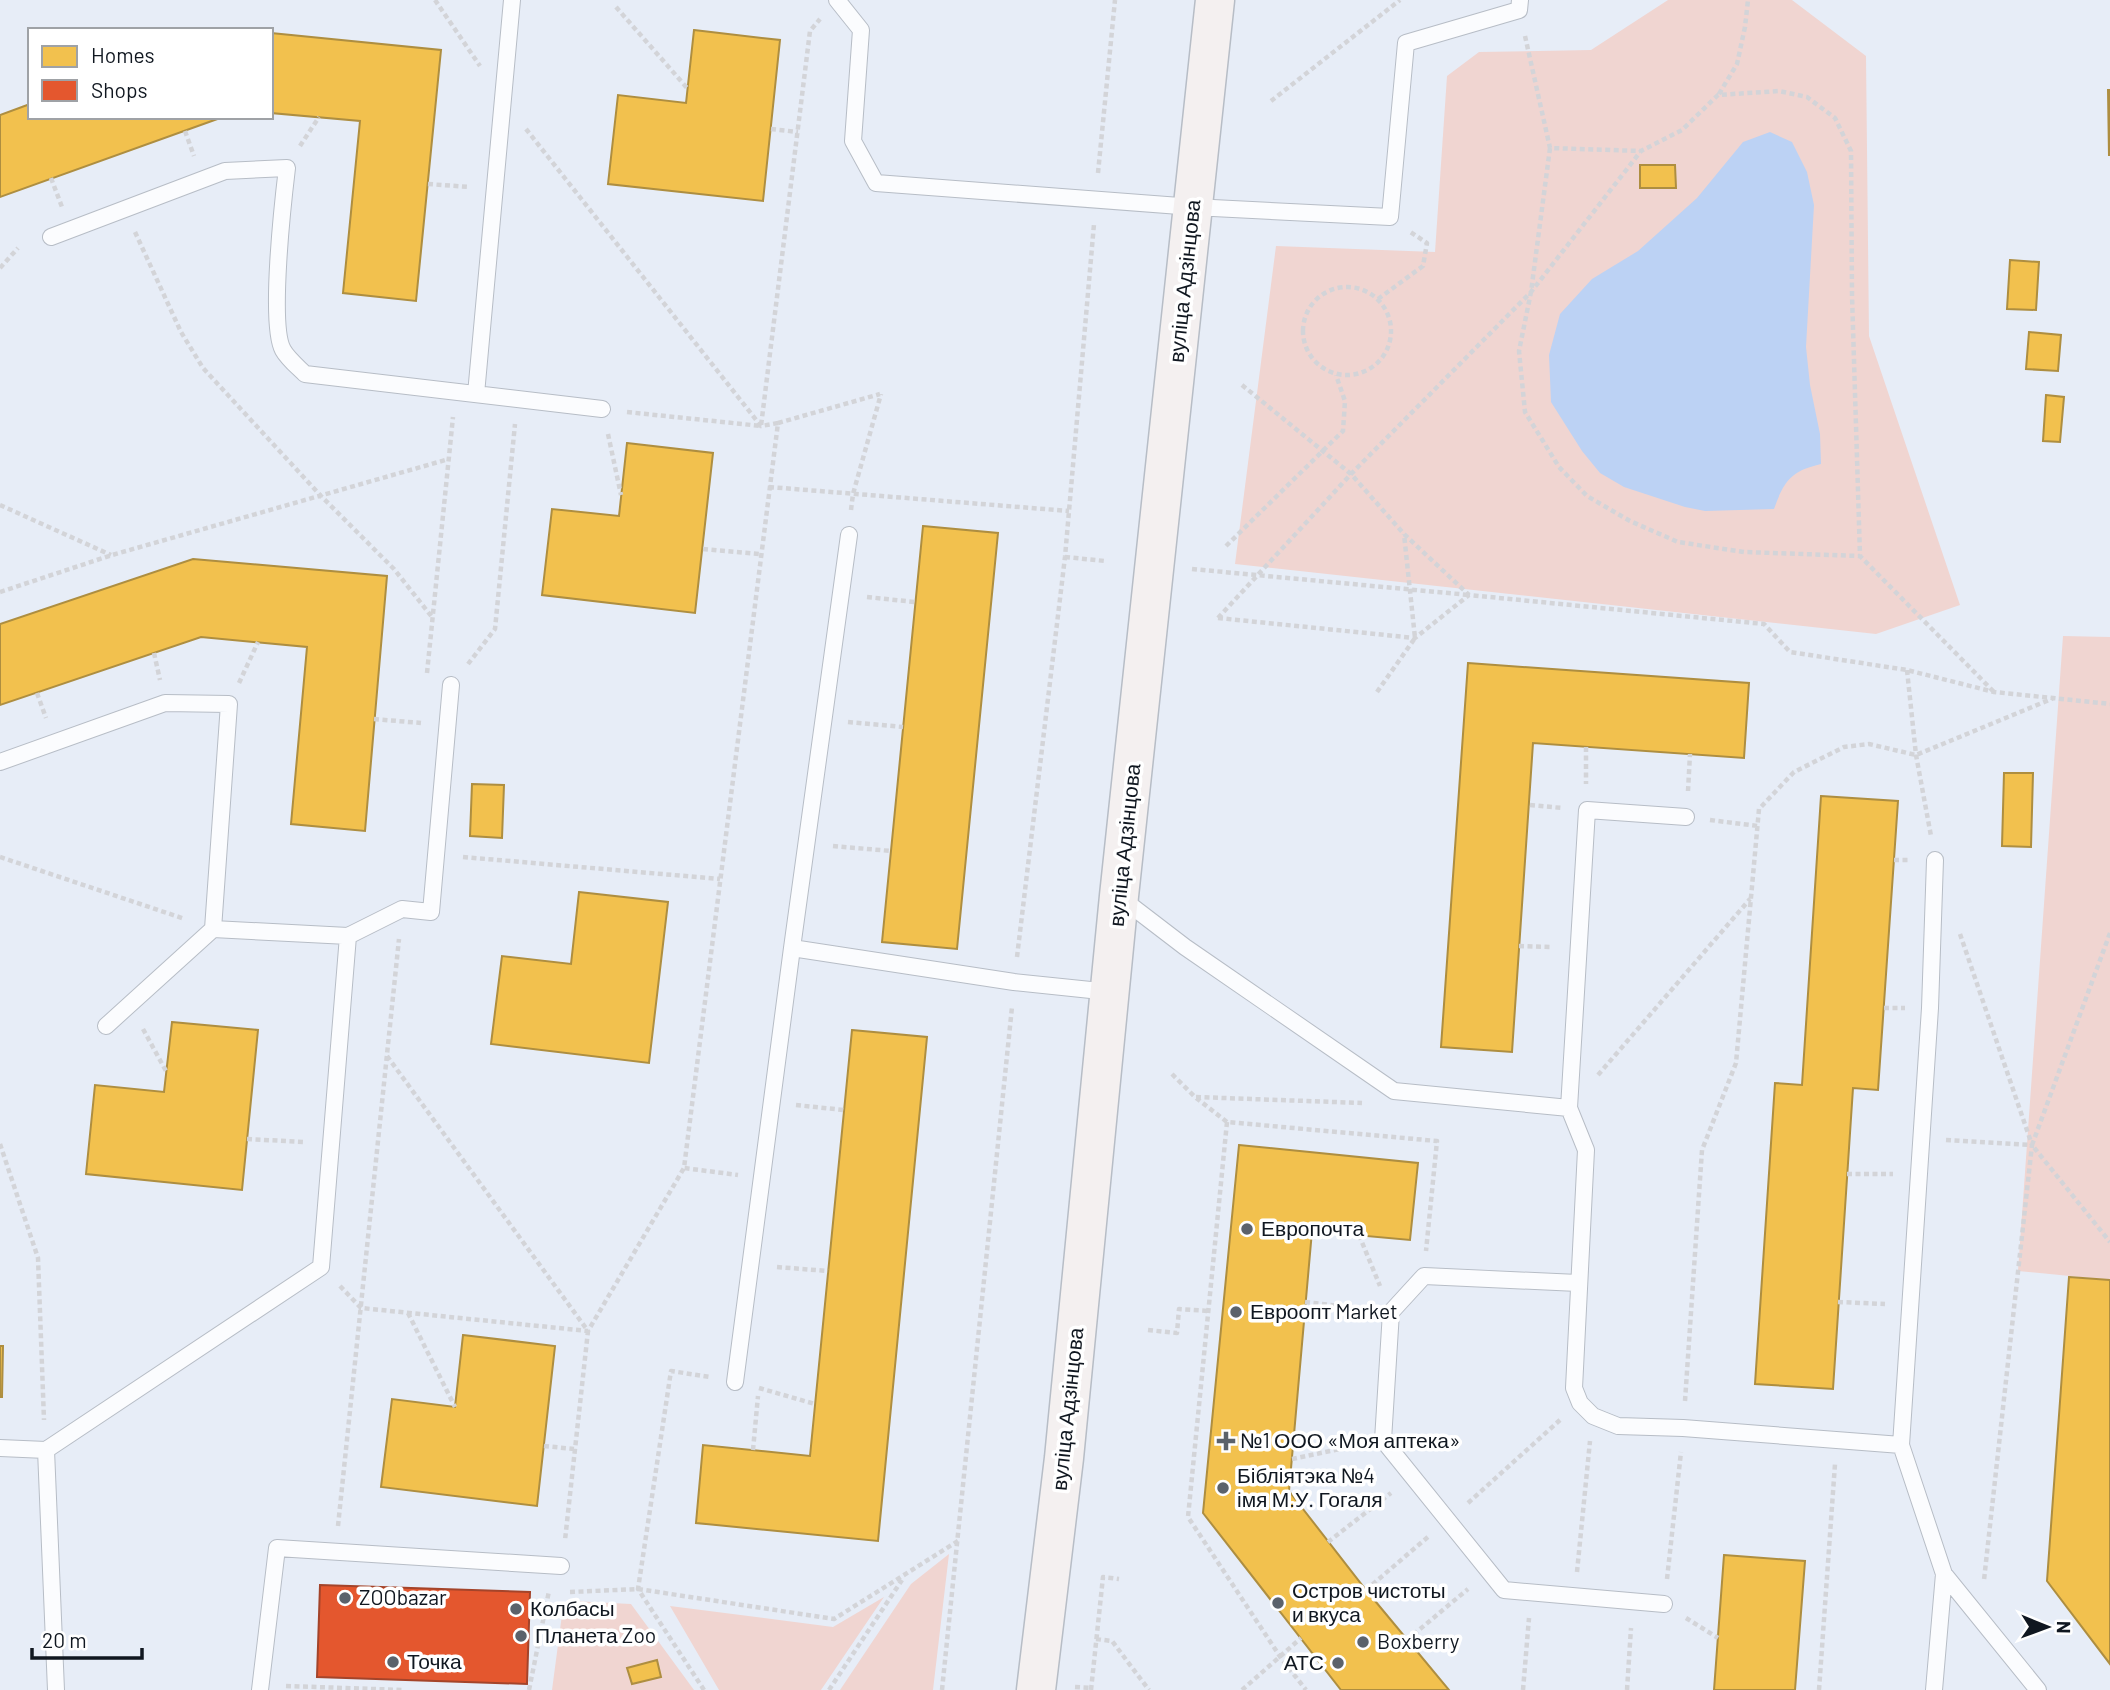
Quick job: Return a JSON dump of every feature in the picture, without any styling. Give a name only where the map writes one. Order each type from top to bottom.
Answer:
[{"type":"main road","name":"вуліца Адзінцова","points":[[1036,1690],[1064,1458],[1119,896],[1215,0]]},
{"type":"lane","points":[[475,394],[512,0]]},
{"type":"lane","points":[[837,0],[861,30],[853,141],[876,183],[1193,207],[1390,217],[1406,43],[1519,5]]},
{"type":"lane","points":[[51,237],[225,171],[287,168],[280,234],[277,321],[282,350],[305,374],[602,409]]},
{"type":"lane","points":[[735,1381],[849,535]]},
{"type":"lane","points":[[213,929],[348,936],[402,909],[431,912],[452,685]]},
{"type":"lane","points":[[0,762],[165,704],[229,704],[213,929],[106,1026]]},
{"type":"lane","points":[[1686,817],[1587,810],[1569,1108],[1586,1150],[1574,1388],[1580,1403],[1593,1416],[1618,1426],[1683,1428],[1901,1445]]},
{"type":"lane","points":[[1935,860],[1930,1009],[1901,1445],[1944,1574],[2038,1690]]},
{"type":"lane","points":[[1119,896],[1185,947],[1394,1091],[1569,1108]]},
{"type":"lane","points":[[0,1448],[46,1450],[321,1267],[348,936]]},
{"type":"lane","points":[[792,948],[1014,982],[1110,992]]},
{"type":"lane","points":[[1578,1283],[1424,1276],[1391,1312],[1384,1440],[1504,1590],[1664,1604]]},
{"type":"lane","points":[[46,1450],[56,1690]]},
{"type":"lane","points":[[260,1688],[277,1548],[561,1566]]},
{"type":"lane","points":[[1934,1690],[1944,1574]]},
{"type":"path","points":[[435,0],[502,99],[761,426]]},
{"type":"path","points":[[942,1690],[1014,982],[1065,557],[1115,0]]},
{"type":"path","points":[[1271,102],[1400,0]]},
{"type":"path","points":[[1415,638],[1219,618],[1351,474],[1531,292],[1641,151],[1682,130],[1718,95],[1737,64],[1748,0]]},
{"type":"path","points":[[1519,5],[1550,148],[1531,292],[1519,351],[1525,412],[1559,467],[1587,496],[1630,521],[1678,542],[1744,552],[1860,556]]},
{"type":"path","points":[[616,7],[688,89]]},
{"type":"path","points":[[761,426],[810,31]]},
{"type":"path","points":[[1718,95],[1779,91],[1807,97],[1835,118],[1851,151],[1852,295],[1860,556],[1994,692]]},
{"type":"path","points":[[287,168],[319,117]]},
{"type":"path","points":[[771,129],[798,132]]},
{"type":"path","points":[[1550,148],[1641,151]]},
{"type":"path","points":[[428,184],[495,189]]},
{"type":"path","points":[[124,209],[181,332],[203,368],[321,496],[394,569],[432,617]]},
{"type":"path","points":[[1378,299],[1423,265],[1427,243],[1390,217]]},
{"type":"path","points":[[0,268],[18,248]]},
{"type":"path","points":[[1352,287],[1366,291],[1378,299],[1387,311],[1391,325],[1387,353],[1377,365],[1365,373],[1336,375],[1322,368],[1305,345],[1303,331],[1312,303],[1324,293],[1337,288],[1352,287]]},
{"type":"path","points":[[1226,546],[1343,431],[1345,401],[1336,375]]},
{"type":"path","points":[[1242,385],[1351,474],[1404,534],[1469,595]]},
{"type":"path","points":[[425,683],[455,391]]},
{"type":"path","points":[[621,495],[602,409],[761,426],[881,394],[853,494]]},
{"type":"path","points":[[452,685],[495,629],[518,399]]},
{"type":"path","points":[[529,1690],[548,1593],[561,1566],[588,1331],[684,1168],[778,423]]},
{"type":"path","points":[[0,592],[112,555],[449,459]]},
{"type":"path","points":[[769,487],[1069,511]]},
{"type":"path","points":[[0,505],[112,555]]},
{"type":"path","points":[[1404,534],[1415,638]]},
{"type":"path","points":[[703,549],[760,554]]},
{"type":"path","points":[[1065,557],[1105,561]]},
{"type":"path","points":[[1184,569],[1764,624],[1790,652],[1907,670],[1994,692],[2110,704]]},
{"type":"path","points":[[841,594],[915,602]]},
{"type":"path","points":[[1377,692],[1415,638],[1469,595]]},
{"type":"path","points":[[229,704],[258,642]]},
{"type":"path","points":[[1718,1638],[1664,1604],[1683,1428],[1702,1150],[1736,1063],[1759,808],[1794,772],[1844,747],[1869,744],[1916,755],[2054,698]]},
{"type":"path","points":[[420,736],[423,710]]},
{"type":"path","points":[[374,719],[421,723]]},
{"type":"path","points":[[824,720],[903,726]]},
{"type":"path","points":[[1586,747],[1587,810]]},
{"type":"path","points":[[1690,754],[1686,817],[1758,826]]},
{"type":"path","points":[[806,844],[891,851]]},
{"type":"path","points":[[436,854],[720,879]]},
{"type":"path","points":[[0,857],[213,929]]},
{"type":"path","points":[[1569,1108],[1751,899]]},
{"type":"path","points":[[336,1552],[402,909]]},
{"type":"path","points":[[1979,1617],[2032,1145],[2110,933]]},
{"type":"path","points":[[1519,946],[1578,947]]},
{"type":"path","points":[[130,1005],[166,1070]]},
{"type":"path","points":[[387,1055],[588,1331]]},
{"type":"path","points":[[1172,1074],[1195,1097],[1227,1122],[1437,1141],[1424,1276]]},
{"type":"path","points":[[1195,1097],[1364,1103],[1394,1091]]},
{"type":"path","points":[[772,1102],[844,1110]]},
{"type":"path","points":[[1227,1122],[1188,1517],[1281,1658],[1306,1690]]},
{"type":"path","points":[[247,1139],[331,1144]]},
{"type":"path","points":[[1921,1139],[2032,1145],[2110,1242]]},
{"type":"path","points":[[0,1144],[38,1258],[46,1450]]},
{"type":"path","points":[[684,1168],[763,1177]]},
{"type":"path","points":[[1847,1174],[1919,1174]]},
{"type":"path","points":[[1306,1302],[1391,1312],[1359,1235]]},
{"type":"path","points":[[751,1264],[828,1271]]},
{"type":"path","points":[[321,1267],[361,1308],[588,1331]]},
{"type":"path","points":[[1838,1303],[1910,1304]]},
{"type":"path","points":[[1148,1330],[1177,1333],[1179,1310],[1208,1311]]},
{"type":"path","points":[[408,1312],[455,1407]]},
{"type":"path","points":[[704,1690],[638,1590],[671,1371],[735,1381],[815,1404]]},
{"type":"path","points":[[753,1450],[759,1388]]},
{"type":"path","points":[[1366,1590],[1580,1403]]},
{"type":"path","points":[[1575,1596],[1593,1416]]},
{"type":"path","points":[[1292,1459],[1384,1440]]},
{"type":"path","points":[[1819,1690],[1837,1440]]},
{"type":"path","points":[[544,1446],[575,1449]]},
{"type":"path","points":[[1328,1542],[1413,1476]]},
{"type":"path","points":[[548,1593],[638,1590],[834,1619],[958,1541]]},
{"type":"path","points":[[1407,1640],[1489,1572]]},
{"type":"path","points":[[829,1690],[905,1576]]},
{"type":"path","points":[[1091,1690],[1103,1577],[1119,1579]]},
{"type":"path","points":[[1523,1690],[1531,1592]]},
{"type":"path","points":[[1627,1690],[1633,1601]]},
{"type":"path","points":[[1242,1690],[1301,1638]]},
{"type":"path","points":[[1096,1639],[1112,1640],[1149,1690]]},
{"type":"path","points":[[260,1688],[404,1690]]},
{"type":"shaded area","points":[[1668,0],[1792,0],[1866,56],[1869,336],[1960,605],[1876,634],[1235,564],[1276,246],[1435,252],[1447,76],[1479,52],[1591,50]]},
{"type":"shaded area","points":[[2063,636],[2110,637],[2110,1280],[2018,1271]]},
{"type":"shaded area","points":[[949,1554],[933,1690],[840,1690],[911,1584]]},
{"type":"shaded area","points":[[884,1597],[821,1690],[719,1690],[670,1606],[833,1627]]},
{"type":"shaded area","points":[[572,1601],[631,1604],[694,1690],[552,1690],[563,1607]]},
{"type":"water","points":[[1770,132],[1792,142],[1807,172],[1814,205],[1806,347],[1820,434],[1821,464],[1802,470],[1790,479],[1781,491],[1774,509],[1705,511],[1624,487],[1600,473],[1582,451],[1551,402],[1549,355],[1560,314],[1592,279],[1638,251],[1697,198],[1743,142]]},
{"type":"building: Homes","points":[[694,30],[780,40],[763,201],[608,184],[618,95],[686,103]]},
{"type":"building: Homes","points":[[273,33],[441,50],[416,301],[343,293],[360,121],[273,113]]},
{"type":"building: Homes","points":[[2110,90],[2110,155],[2109,155]]},
{"type":"building: Homes","points":[[28,105],[28,119],[217,119],[0,197],[0,115]]},
{"type":"building: Homes","points":[[1640,165],[1675,165],[1676,188],[1640,188]]},
{"type":"building: Homes","points":[[2010,260],[2039,262],[2036,310],[2007,309]]},
{"type":"building: Homes","points":[[2029,332],[2061,335],[2058,371],[2026,369]]},
{"type":"building: Homes","points":[[2046,395],[2064,397],[2060,442],[2043,441]]},
{"type":"building: Homes","points":[[627,443],[713,453],[695,613],[542,595],[552,509],[619,516]]},
{"type":"building: Homes","points":[[923,526],[998,533],[957,949],[882,942]]},
{"type":"building: Homes","points":[[193,559],[387,576],[365,831],[291,824],[307,647],[201,637],[0,705],[0,624]]},
{"type":"building: Homes","points":[[1468,663],[1749,683],[1744,758],[1533,743],[1512,1052],[1441,1047]]},
{"type":"building: Homes","points":[[2004,773],[2033,773],[2031,847],[2002,846]]},
{"type":"building: Homes","points":[[472,784],[504,785],[502,838],[470,836]]},
{"type":"building: Homes","points":[[1821,796],[1898,801],[1878,1090],[1853,1088],[1833,1389],[1755,1384],[1775,1083],[1802,1085]]},
{"type":"building: Homes","points":[[579,892],[668,902],[649,1063],[491,1044],[502,956],[571,964]]},
{"type":"building: Homes","points":[[172,1022],[258,1030],[242,1190],[86,1174],[95,1085],[164,1092]]},
{"type":"building: Homes","points":[[852,1030],[927,1037],[878,1541],[696,1523],[703,1445],[810,1456]]},
{"type":"building: Homes","points":[[1239,1145],[1418,1163],[1410,1240],[1312,1231],[1289,1491],[1449,1690],[1341,1690],[1203,1513]]},
{"type":"building: Homes","points":[[2069,1277],[2110,1280],[2110,1664],[2047,1581]]},
{"type":"building: Homes","points":[[463,1335],[555,1346],[537,1506],[381,1487],[392,1399],[455,1407]]},
{"type":"building: Homes","points":[[0,1346],[3,1346],[2,1397],[0,1397]]},
{"type":"building: Homes","points":[[1724,1555],[1805,1561],[1795,1690],[1714,1690]]},
{"type":"building: Homes","points":[[657,1660],[661,1677],[632,1684],[627,1668]]},
{"type":"building: Shops","points":[[320,1585],[530,1592],[527,1684],[317,1677]]},
{"type":"place","name":"Европочта","points":[[1247,1229]]},
{"type":"place","name":"Евроопт Market","points":[[1236,1312]]},
{"type":"place","name":"№1 ООО «Моя аптека»","points":[[1226,1441]]},
{"type":"place","name":"Бібліятэка №4 імя М.У. Гогаля","points":[[1223,1488]]},
{"type":"place","name":"ZOObazar","points":[[345,1598]]},
{"type":"place","name":"Остров чистоты и вкуса","points":[[1278,1603]]},
{"type":"place","name":"Колбасы","points":[[516,1609]]},
{"type":"place","name":"Планета Zoo","points":[[521,1636]]},
{"type":"place","name":"Boxberry","points":[[1363,1642]]},
{"type":"place","name":"Точка","points":[[393,1662]]},
{"type":"place","name":"АТС","points":[[1338,1663]]}]
